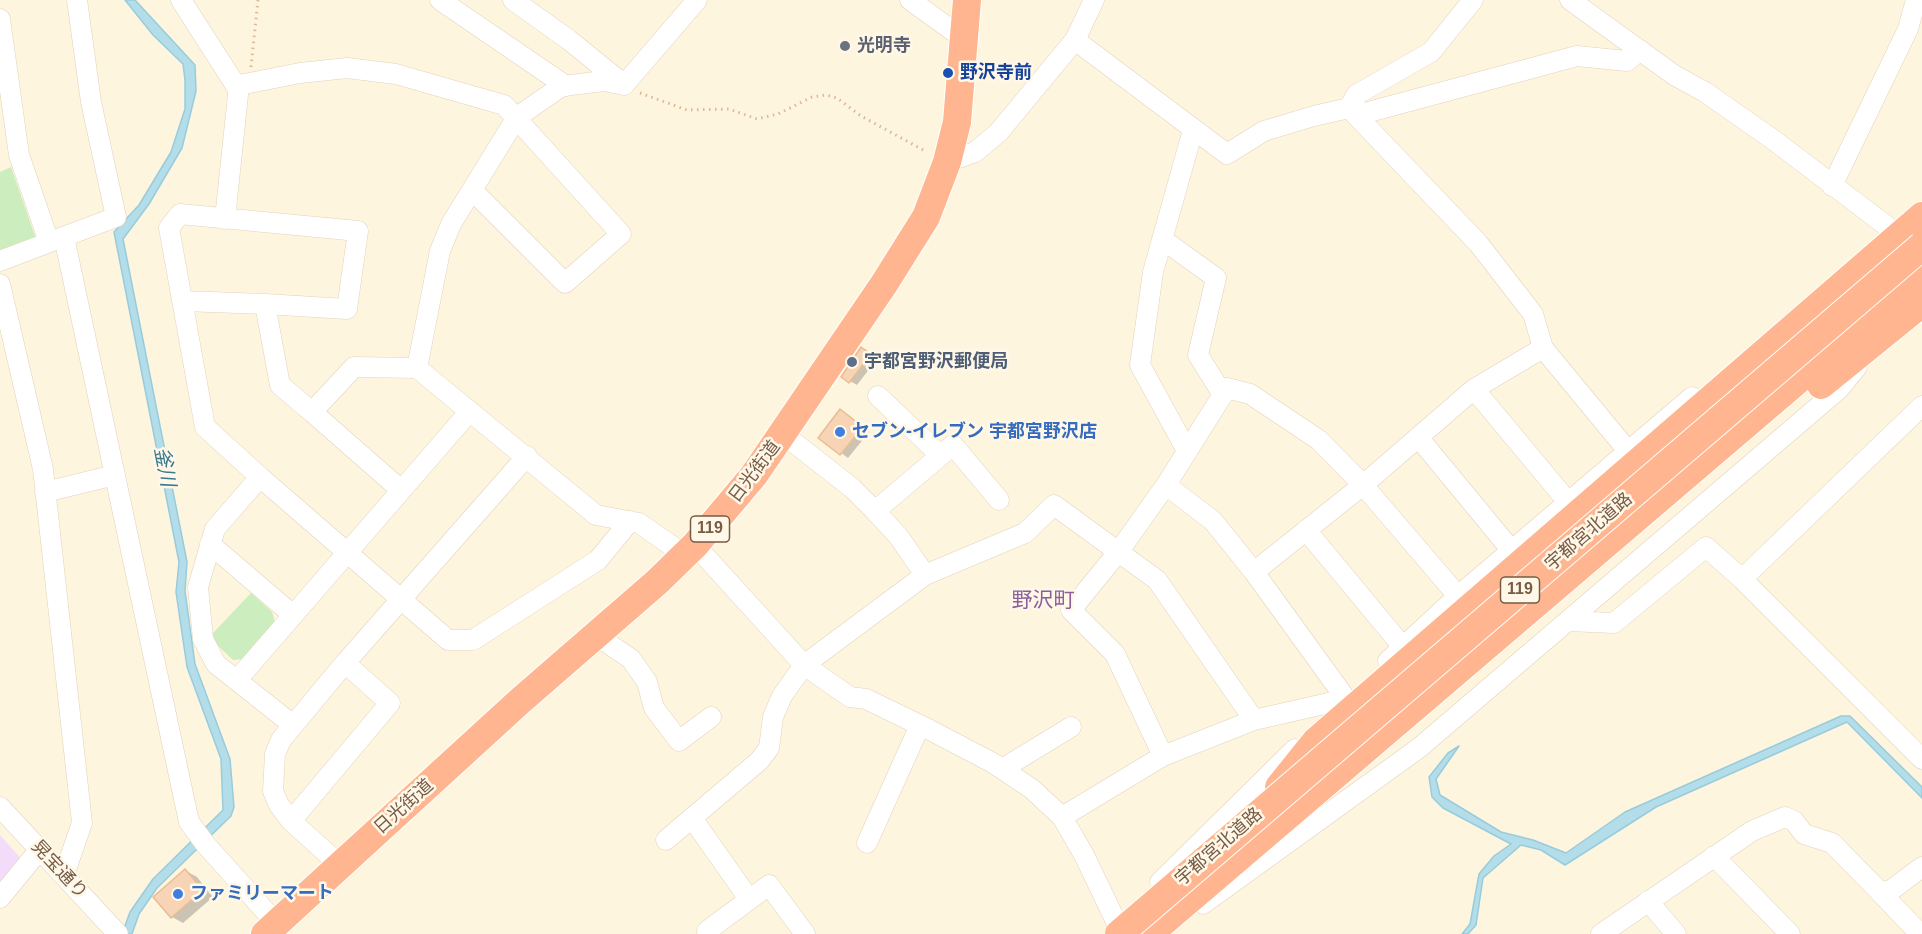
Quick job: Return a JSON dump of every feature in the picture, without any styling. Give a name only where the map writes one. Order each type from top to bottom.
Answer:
[{"type":"highway","name":"日光街道","points":[[271,929],[520,701],[597,636],[690,550],[727,509],[783,434],[909,248],[926,218],[947,162],[957,122],[967,0]]},
{"type":"highway","points":[[1257,814],[1316,741],[1775,344],[1912,229]]},
{"type":"highway","name":"宇都宮北道路","points":[[1116,932],[1257,814],[1912,229]]},
{"type":"highway","name":"宇都宮北道路","points":[[1149,934],[1922,273]]},
{"type":"highway","points":[[1200,891],[1277,843],[1775,423],[1922,303]]},
{"type":"street","points":[[0,261],[116,217],[91,102],[77,0]]},
{"type":"street","points":[[181,0],[244,86],[225,219]]},
{"type":"street","points":[[440,0],[566,86]]},
{"type":"street","points":[[910,0],[964,39]]},
{"type":"street","points":[[947,162],[975,153],[998,133],[1076,40],[1094,0]]},
{"type":"street","points":[[1349,108],[1356,95],[1431,52],[1473,0]]},
{"type":"street","points":[[1570,0],[1674,75],[1704,92],[1766,135],[1832,186],[1912,229],[1922,267]]},
{"type":"street","points":[[1832,186],[1908,29],[1916,0]]},
{"type":"street","points":[[624,85],[691,2]]},
{"type":"street","points":[[522,3],[624,85]]},
{"type":"street","points":[[0,20],[19,155],[57,239],[115,476],[189,822],[271,929]]},
{"type":"street","points":[[1076,40],[1227,154],[1264,130],[1349,108],[1365,113],[1577,56],[1627,61],[1640,50]]},
{"type":"street","points":[[244,86],[300,73],[347,68],[396,74],[504,105],[621,234],[565,283],[472,190]]},
{"type":"street","points":[[1674,75],[1699,100],[1912,229],[1922,252]]},
{"type":"street","points":[[417,369],[440,251],[451,224],[517,117],[566,86],[604,81],[624,85]]},
{"type":"street","points":[[1349,108],[1478,243],[1533,314],[1543,348],[1628,451]]},
{"type":"street","points":[[1187,451],[1140,365],[1153,272],[1193,130]]},
{"type":"street","points":[[182,301],[346,309],[358,231],[180,214],[169,228],[182,301],[205,427],[448,640],[473,640],[598,560],[630,521]]},
{"type":"street","points":[[1162,239],[1216,278],[1198,355],[1223,395]]},
{"type":"street","points":[[0,284],[43,469],[82,823],[64,875]]},
{"type":"street","points":[[265,304],[280,385],[401,490]]},
{"type":"street","points":[[1164,934],[1419,748],[1839,389],[1883,335]]},
{"type":"street","points":[[312,412],[354,367],[417,369],[597,515],[639,523],[690,550],[804,665],[850,697],[866,699],[920,725],[1002,769],[1032,789],[1062,817],[1084,855],[1116,932],[1346,699],[1458,596],[1731,364],[1775,344]]},
{"type":"street","points":[[1254,572],[1363,484],[1474,389],[1543,348]]},
{"type":"street","points":[[1163,756],[1115,654],[1071,610],[1119,551],[1166,485],[1227,388],[1250,394],[1319,440],[1363,484],[1458,596]]},
{"type":"street","points":[[1474,389],[1568,502]]},
{"type":"street","points":[[878,396],[940,455]]},
{"type":"street","points":[[1742,579],[1922,406]]},
{"type":"street","points":[[237,680],[470,411]]},
{"type":"street","points":[[783,434],[852,488],[899,537],[926,575]]},
{"type":"street","points":[[1418,437],[1512,551]]},
{"type":"street","points":[[875,511],[953,445],[999,500]]},
{"type":"street","points":[[339,865],[291,821],[279,805],[273,791],[273,772],[275,754],[281,740],[345,663],[527,456]]},
{"type":"street","points":[[45,492],[115,476]]},
{"type":"street","points":[[260,477],[215,529],[198,587],[203,639],[216,664],[293,725]]},
{"type":"street","points":[[1166,485],[1213,521],[1254,572],[1346,699]]},
{"type":"street","points":[[666,840],[759,761],[769,748],[773,717],[777,706],[792,677],[804,665],[926,575],[1025,533],[1054,505],[1157,580],[1254,720]]},
{"type":"street","points":[[1306,530],[1403,647]]},
{"type":"street","points":[[210,544],[293,615]]},
{"type":"street","points":[[1568,621],[1614,623],[1706,547],[1742,579],[1922,759]]},
{"type":"street","points":[[597,636],[631,659],[647,682],[654,708],[679,741],[711,717]]},
{"type":"street","points":[[291,821],[390,703],[345,663]]},
{"type":"street","points":[[1062,817],[1163,756],[1254,720],[1346,699]]},
{"type":"street","points":[[867,843],[920,725]]},
{"type":"street","points":[[1002,769],[1071,727]]},
{"type":"street","name":"晃宝通り","points":[[0,807],[114,932]]},
{"type":"street","points":[[1601,934],[1752,831],[1785,817],[1794,821],[1804,834],[1832,843],[1920,934]]},
{"type":"street","points":[[692,818],[748,899]]},
{"type":"street","points":[[0,898],[40,849]]},
{"type":"street","points":[[1714,856],[1790,934]]},
{"type":"street","points":[[1879,891],[1890,891],[1922,867]]},
{"type":"street","points":[[710,934],[707,931],[769,885],[805,934]]},
{"type":"street","points":[[1648,901],[1676,934]]},
{"type":"path","points":[[244,86],[258,0]]},
{"type":"path","points":[[604,81],[687,110],[729,109],[757,119],[778,114],[812,98],[825,95],[837,99],[900,139],[947,162]]},
{"type":"shaded area","points":[[0,835],[23,861],[0,888]]},
{"type":"green space","points":[[11,167],[36,239],[0,250],[0,172]]},
{"type":"green space","points":[[251,593],[272,612],[275,622],[243,659],[233,660],[214,642],[213,633]]},
{"type":"water","name":"釜川","points":[[125,0],[135,0],[195,65],[196,91],[182,148],[149,204],[123,239],[187,562],[185,591],[195,664],[230,759],[234,807],[231,816],[157,888],[139,914],[132,934],[122,934],[130,912],[153,879],[223,810],[221,759],[187,667],[176,592],[179,562],[114,232],[139,205],[171,152],[185,109],[185,80],[183,64],[153,35]]},
{"type":"water","points":[[1841,716],[1850,716],[1922,787],[1922,798],[1847,722],[1656,807],[1565,865],[1541,850],[1521,845],[1483,878],[1476,925],[1468,934],[1462,934],[1470,924],[1479,874],[1494,856],[1511,844],[1443,808],[1432,797],[1429,777],[1448,753],[1459,746],[1436,779],[1440,795],[1501,832],[1533,840],[1566,853],[1625,812]]},
{"type":"building","points":[[861,347],[871,354],[849,383],[841,377]]},
{"type":"building","name":"セブン-イレブン 宇都宮野沢店","points":[[840,409],[863,427],[840,455],[818,438]]},
{"type":"building","name":"ファミリーマート","points":[[185,869],[203,890],[171,918],[153,897]]},
{"type":"place","name":"光明寺","points":[[845,46]]},
{"type":"place","name":"野沢寺前","points":[[948,73]]},
{"type":"place","name":"宇都宮野沢郵便局","points":[[852,362]]},
{"type":"place","name":"セブン-イレブン 宇都宮野沢店","points":[[840,432]]},
{"type":"place","name":"ファミリーマート","points":[[178,894]]},
{"type":"district","name":"野沢町","points":[[1043,601]]}]
